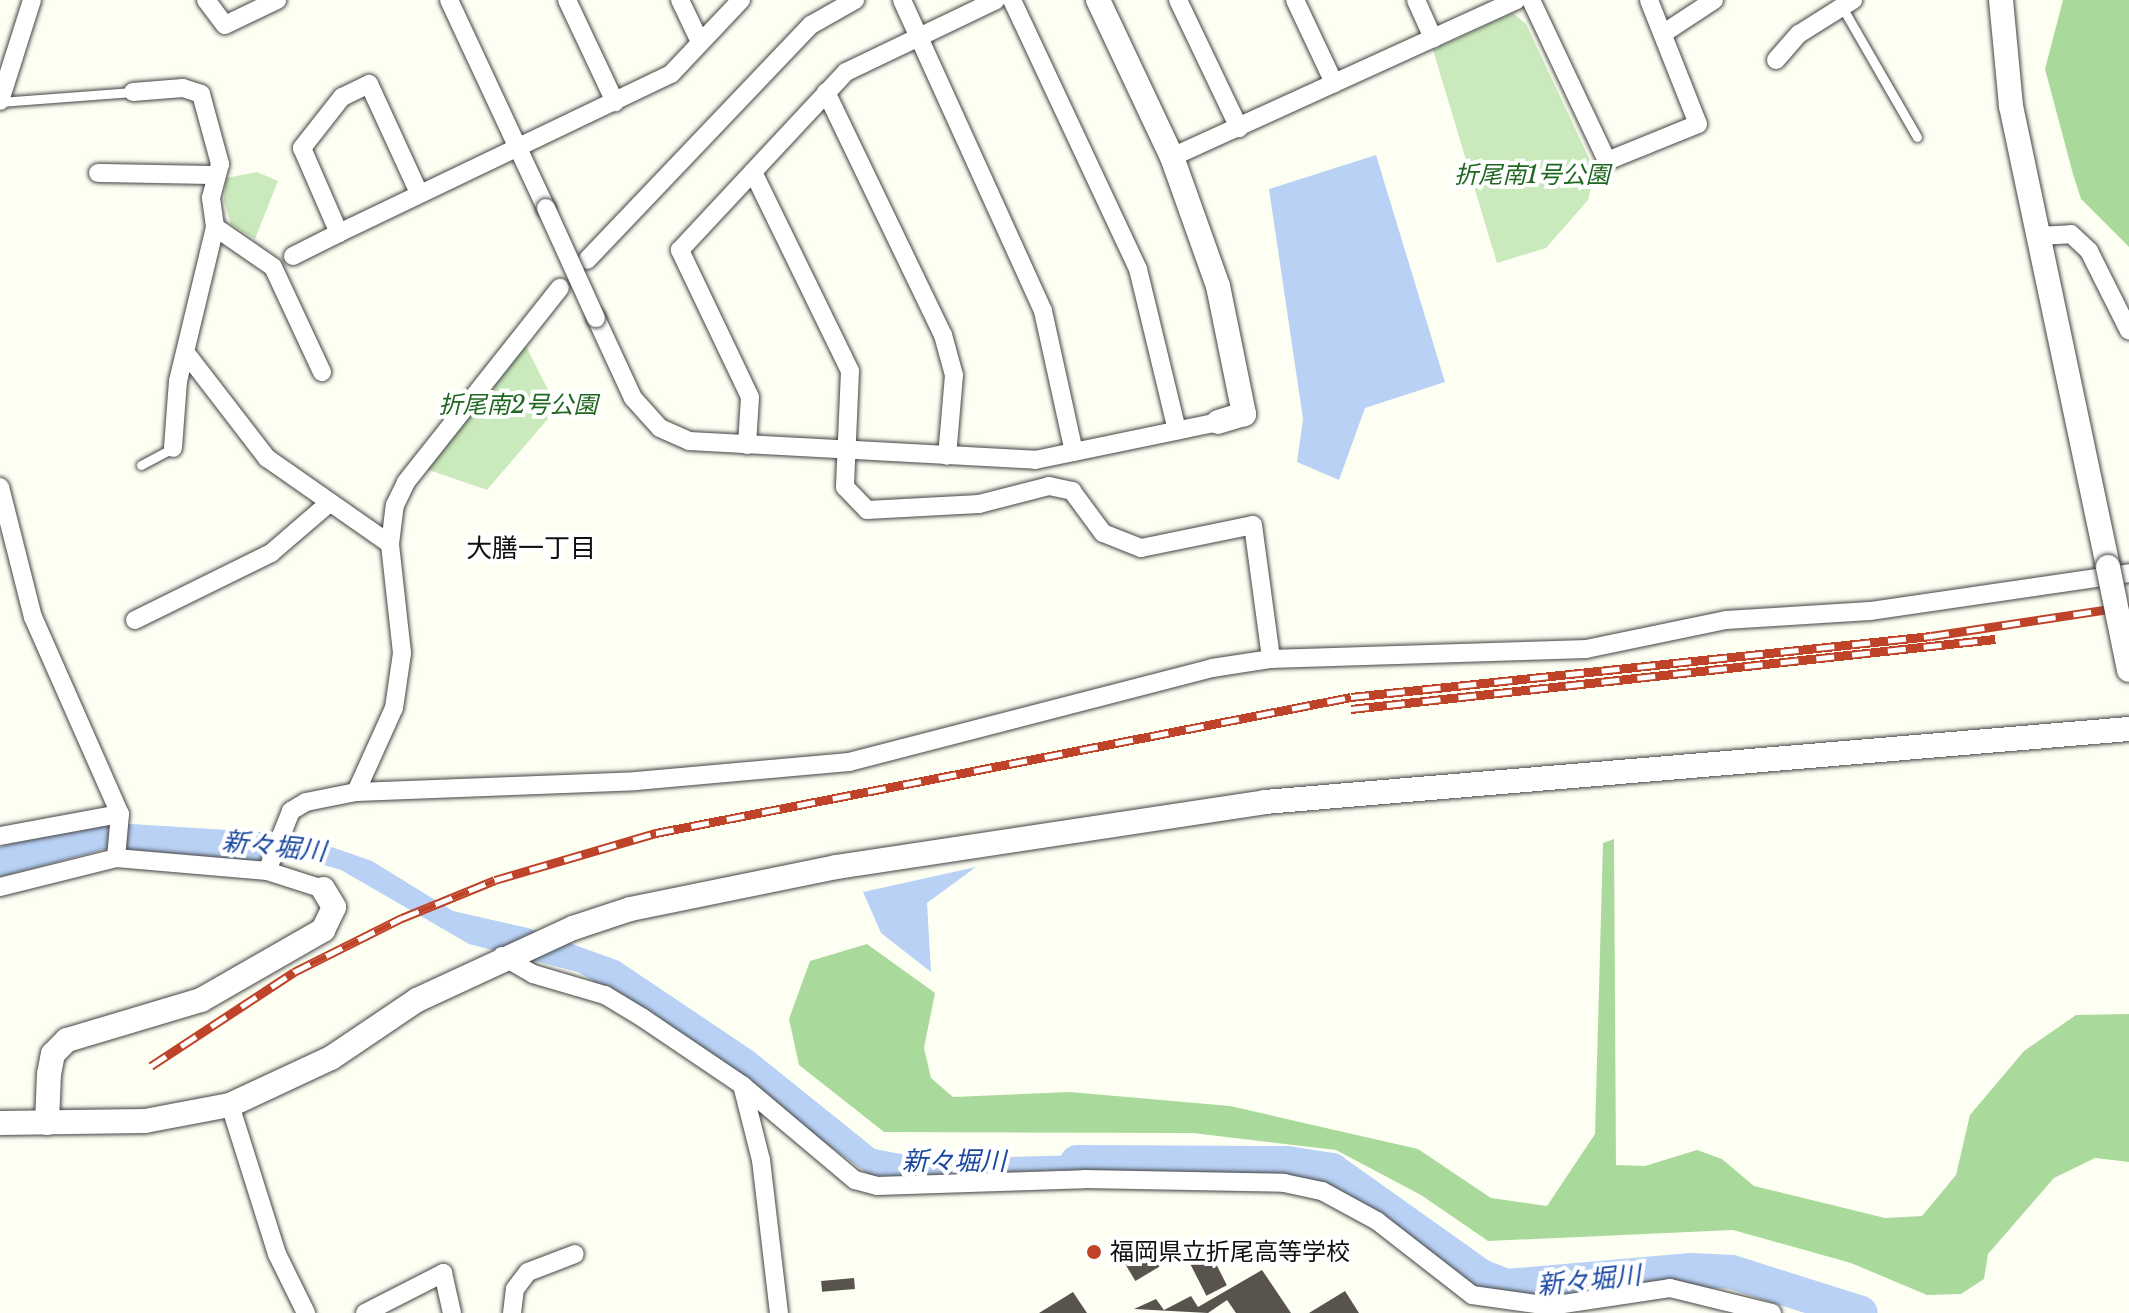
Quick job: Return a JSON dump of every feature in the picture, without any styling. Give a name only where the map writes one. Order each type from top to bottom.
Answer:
[{"type":"street","points":[[0,101],[32,0]]},
{"type":"street","points":[[206,0],[225,25],[277,0]]},
{"type":"street","points":[[449,0],[633,398],[660,428],[689,441],[1035,460],[1244,414],[1242,388],[1200,228],[1172,157],[1098,0]]},
{"type":"street","points":[[567,0],[615,102]]},
{"type":"street","points":[[680,0],[700,42]]},
{"type":"street","points":[[293,256],[671,74],[741,0]]},
{"type":"street","points":[[587,260],[811,25],[855,0]]},
{"type":"street","points":[[902,0],[1043,311],[1074,452]]},
{"type":"street","points":[[747,445],[750,397],[680,250],[846,72],[996,0]]},
{"type":"street","points":[[1012,0],[1138,269],[1177,430]]},
{"type":"street","points":[[1178,0],[1239,128]]},
{"type":"street","points":[[1295,0],[1334,83]]},
{"type":"street","points":[[1416,0],[1433,38]]},
{"type":"street","points":[[1172,157],[1516,0]]},
{"type":"street","points":[[1531,0],[1607,161],[1698,124],[1649,0]]},
{"type":"street","points":[[1664,33],[1714,0]]},
{"type":"street","points":[[2001,0],[2011,106],[2038,236],[2119,570],[2129,670]]},
{"type":"street","points":[[1776,60],[1799,34],[1848,3]]},
{"type":"street","points":[[339,233],[302,148],[342,97],[369,84],[419,193]]},
{"type":"street","points":[[133,92],[183,88],[201,94],[220,164],[216,175],[215,227],[186,353],[173,448]]},
{"type":"street","points":[[826,92],[943,335],[954,375],[947,456]]},
{"type":"street","points":[[753,172],[850,371],[845,487],[867,510],[979,504],[1049,486],[1072,491],[1103,533],[1141,548],[1253,525],[1271,659]]},
{"type":"street","points":[[98,173],[216,175]]},
{"type":"street","points":[[215,227],[273,267],[322,372]]},
{"type":"street","points":[[2038,236],[2071,234],[2089,251],[2129,331]]},
{"type":"street","points":[[356,792],[394,708],[402,653],[390,544],[406,482],[560,288]]},
{"type":"street","points":[[186,353],[267,458],[328,504],[390,544]]},
{"type":"street","points":[[0,487],[33,617],[120,814],[116,858]]},
{"type":"street","points":[[135,620],[271,553],[328,504]]},
{"type":"street","points":[[269,866],[291,811],[306,802],[356,792],[636,781],[849,762],[1212,668],[1271,659],[1586,649],[1726,620],[1870,611],[2119,570]]},
{"type":"street","points":[[0,1123],[145,1121],[230,1105],[331,1058],[417,1000],[502,956],[573,928],[630,909],[836,867],[1139,816],[2129,729]]},
{"type":"street","points":[[0,836],[120,814]]},
{"type":"street","points":[[0,887],[116,858],[269,866],[323,889],[334,907],[323,930],[201,1000],[67,1040],[53,1054],[47,1123]]},
{"type":"street","points":[[502,956],[533,974],[605,995],[742,1085],[855,1180],[877,1186],[1084,1179],[1284,1183],[1322,1191],[1377,1221],[1472,1295],[1550,1306],[1670,1288],[1772,1313]]},
{"type":"street","points":[[742,1085],[761,1160],[779,1313]]},
{"type":"street","points":[[230,1105],[277,1254],[306,1313]]},
{"type":"street","points":[[512,1313],[515,1289],[528,1272],[575,1254]]},
{"type":"street","points":[[365,1313],[443,1273],[452,1313]]},
{"type":"lane","points":[[1848,3],[1917,137]]},
{"type":"lane","points":[[0,101],[133,92]]},
{"type":"lane","points":[[141,465],[173,448]]},
{"type":"green space","points":[[2063,0],[2129,0],[2129,247],[2081,199],[2073,174],[2045,69]]},
{"type":"green space","name":"折尾南1号公園","points":[[1513,13],[1526,24],[1595,171],[1588,200],[1546,248],[1497,263],[1433,50]]},
{"type":"green space","points":[[257,172],[278,181],[255,239],[231,224],[224,201],[226,178]]},
{"type":"green space","name":"折尾南2号公園","points":[[525,344],[557,408],[487,490],[426,469]]},
{"type":"green space","points":[[1614,839],[1616,1165],[1645,1166],[1697,1150],[1722,1159],[1754,1186],[1885,1218],[1922,1216],[1956,1175],[1970,1115],[2024,1051],[2076,1015],[2129,1014],[2129,1162],[2095,1158],[2054,1178],[1988,1254],[1984,1279],[1961,1294],[1927,1295],[1851,1263],[1733,1230],[1488,1241],[1421,1195],[1336,1150],[1193,1133],[884,1132],[799,1065],[789,1019],[810,961],[867,944],[935,993],[924,1048],[931,1078],[953,1097],[1070,1092],[1230,1106],[1418,1149],[1491,1198],[1547,1206],[1595,1134],[1603,843]]},
{"type":"water","points":[[1376,155],[1445,382],[1365,408],[1339,480],[1297,462],[1303,419],[1269,189]]},
{"type":"water","points":[[131,824],[294,834],[372,861],[453,911],[528,928],[619,961],[753,1051],[875,1149],[926,1159],[1122,1154],[1121,1168],[872,1177],[643,1010],[578,972],[469,944],[341,870],[283,853],[259,861],[110,848],[0,877],[0,847],[67,827]]},
{"type":"water","points":[[976,867],[927,903],[931,972],[881,933],[863,892]]},
{"type":"building","points":[[1158,1243],[1169,1261],[1135,1281],[1125,1263]]},
{"type":"building","points":[[1211,1254],[1227,1285],[1206,1296],[1191,1264]]},
{"type":"building","points":[[1262,1270],[1291,1313],[1236,1313],[1227,1300],[1208,1313],[1134,1309],[1156,1299],[1164,1310],[1191,1296],[1198,1307]]},
{"type":"building","points":[[854,1278],[855,1289],[822,1292],[821,1281]]},
{"type":"building","points":[[1345,1291],[1359,1313],[1309,1313]]},
{"type":"building","points":[[1073,1292],[1087,1313],[1039,1313]]},
{"type":"waterway","name":"新々堀川","points":[[1077,1162],[1287,1163],[1332,1170],[1481,1276],[1507,1286],[1691,1270],[1732,1272],[1861,1313]]},
{"type":"railway","points":[[151,1066],[294,972],[402,918],[495,880],[656,833],[1351,697],[1931,636],[2129,606]]},
{"type":"railway","points":[[1351,709],[1995,639]]},
{"type":"place","name":"福岡県立折尾高等学校","points":[[1094,1252]]},
{"type":"district","name":"大膳一丁目","points":[[531,549]]}]
